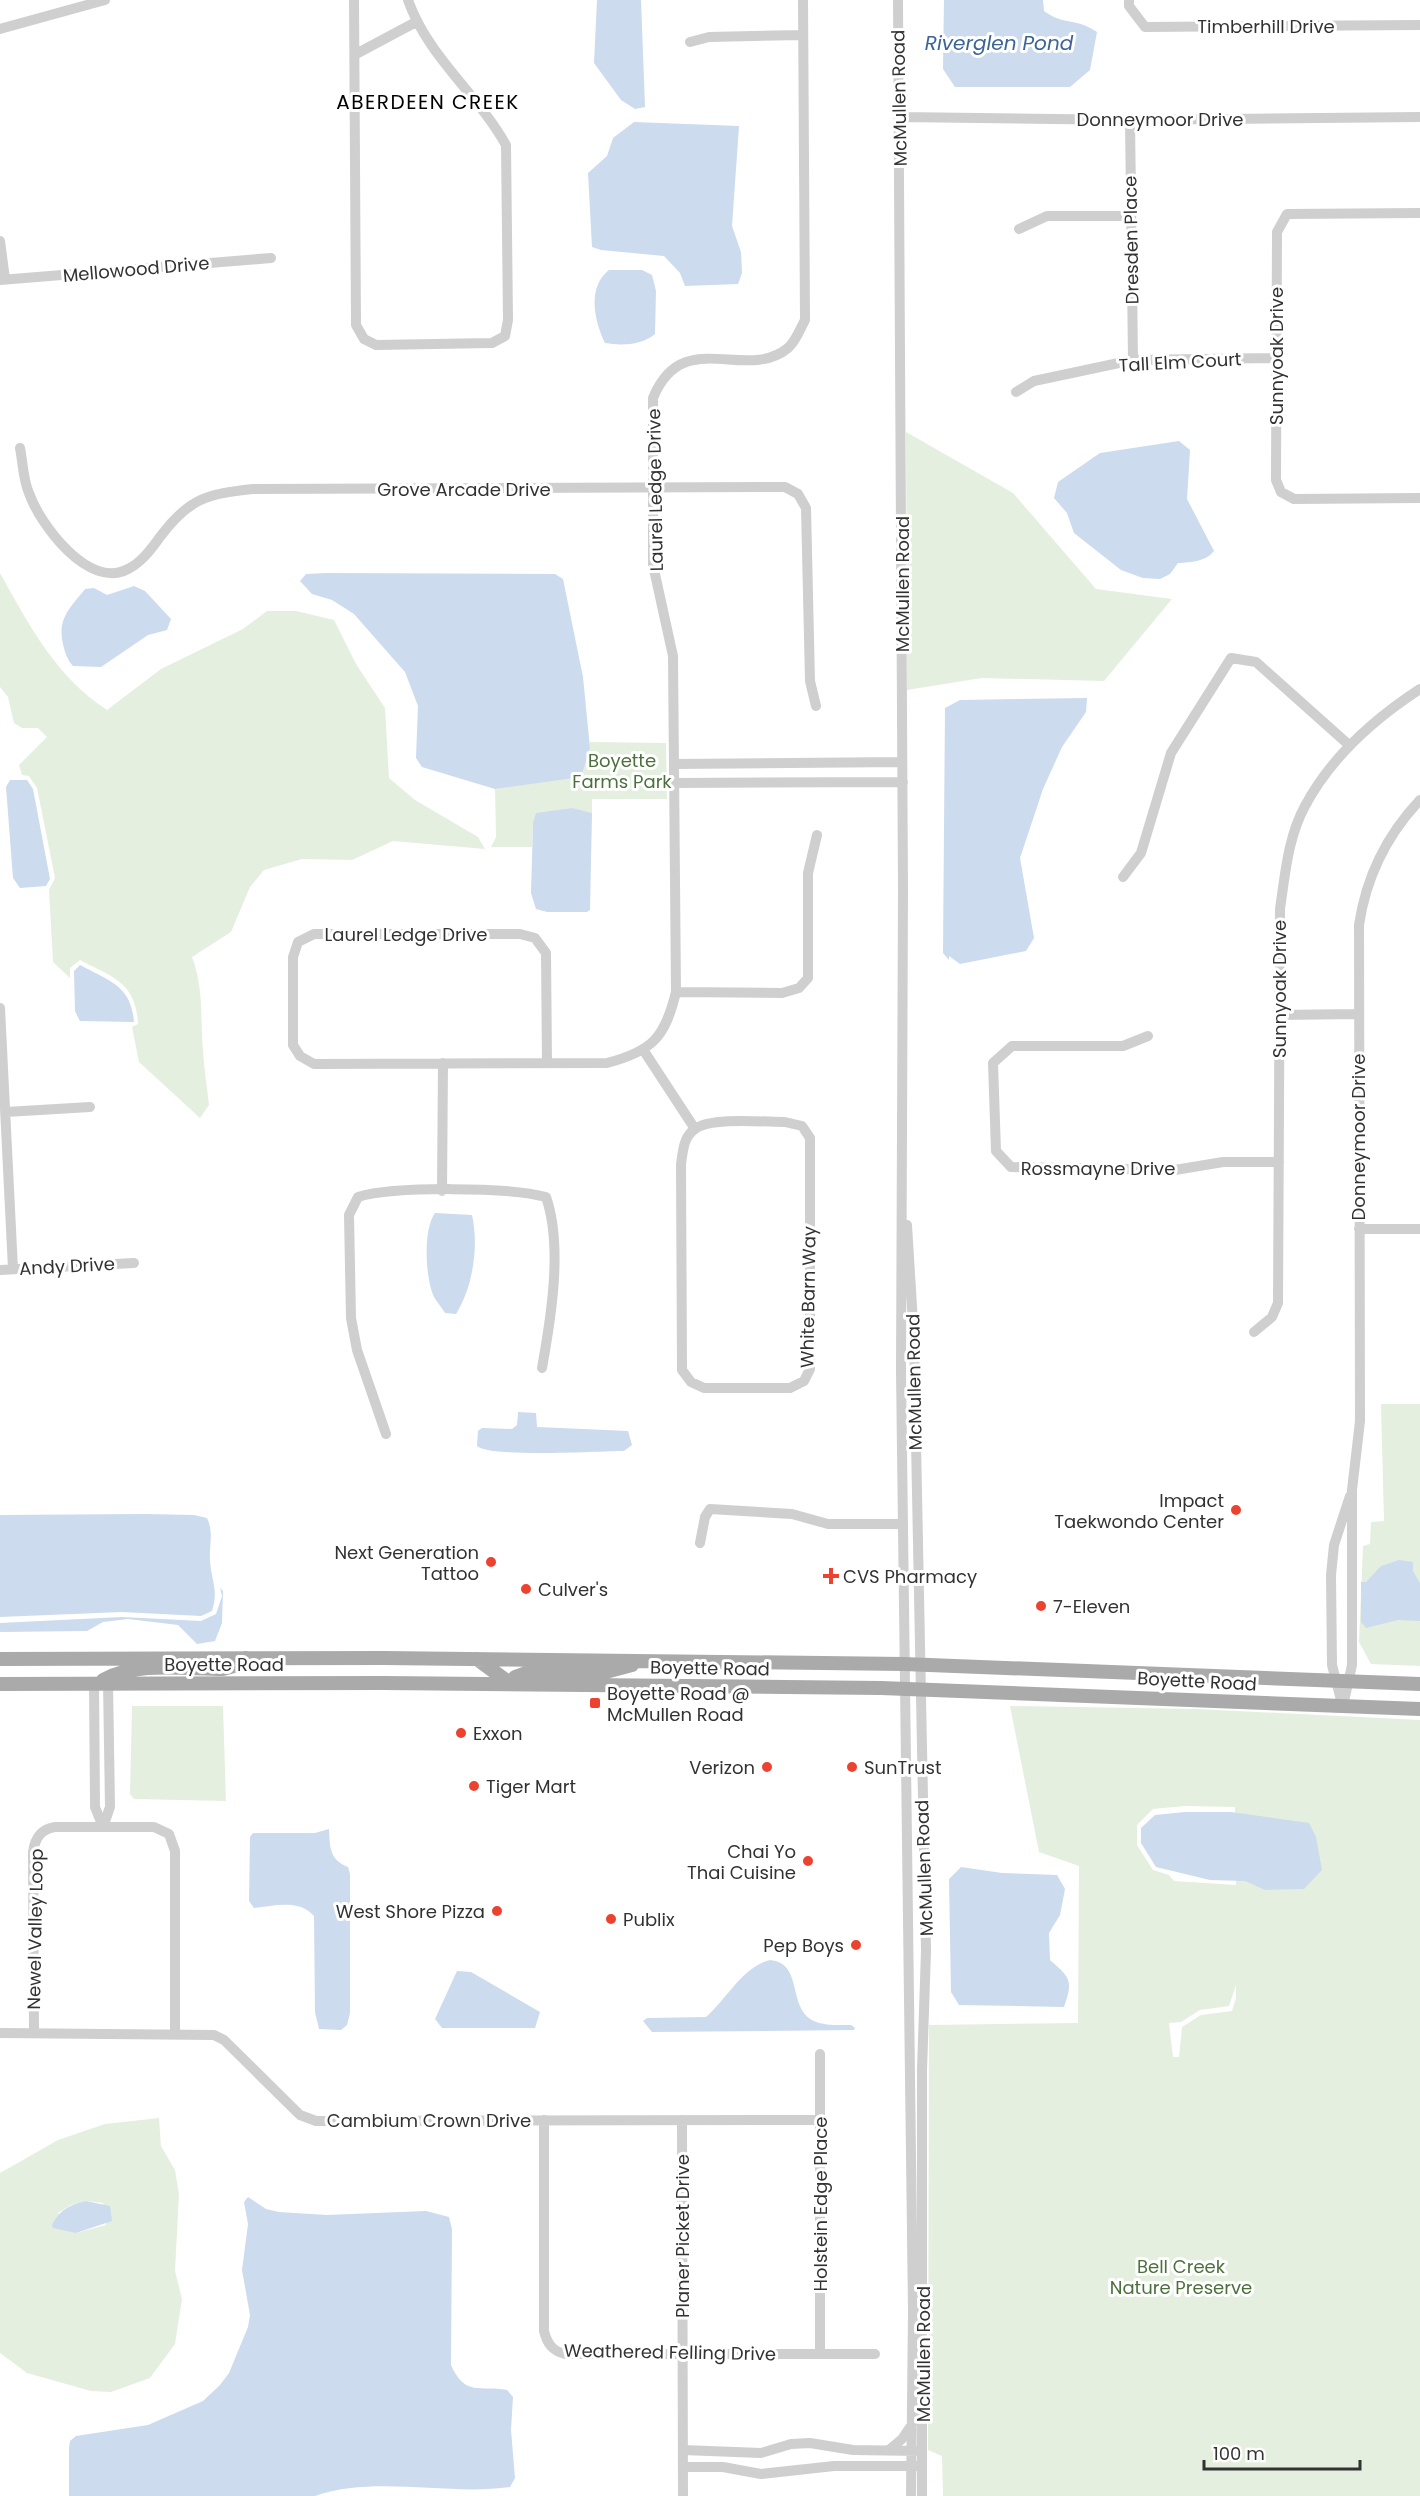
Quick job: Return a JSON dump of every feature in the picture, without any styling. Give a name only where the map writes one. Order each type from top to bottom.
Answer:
[{"type":"main road","points":[[101,1682],[118,1673],[135,1670],[223,1669],[234,1666],[246,1658]]},
{"type":"main road","name":"Boyette Road","points":[[0,1659],[384,1658],[904,1664],[1420,1684]]},
{"type":"main road","points":[[477,1659],[511,1684],[515,1677],[526,1672],[602,1673],[643,1661]]},
{"type":"main road","name":"Boyette Road","points":[[0,1684],[101,1682],[511,1684],[919,1689],[1420,1709]]},
{"type":"street","points":[[0,29],[105,0]]},
{"type":"street","points":[[354,0],[356,325],[364,339],[376,345],[492,344],[505,336],[508,320],[506,145],[495,127],[438,58],[416,22],[408,0]]},
{"type":"street","name":"Laurel Ledge Drive","points":[[546,1063],[546,953],[535,938],[520,934],[314,934],[298,942],[293,957],[293,1045],[300,1056],[314,1064],[607,1063],[644,1051],[669,1018],[676,992],[673,656],[653,565],[653,398],[659,383],[677,365],[692,360],[769,358],[788,348],[805,320],[803,0]]},
{"type":"street","name":"McMullen Road","points":[[898,0],[903,1168],[926,1951],[918,2451],[911,2496]]},
{"type":"street","name":"Timberhill Drive","points":[[1129,0],[1129,6],[1145,27],[1420,25]]},
{"type":"street","points":[[356,54],[416,22]]},
{"type":"street","points":[[690,42],[709,37],[803,35]]},
{"type":"street","name":"Donneymoor Drive","points":[[900,117],[1130,120],[1420,117]]},
{"type":"street","name":"Dresden Place","points":[[1130,120],[1133,360]]},
{"type":"street","name":"Sunnyoak Drive","points":[[1420,214],[1287,214],[1277,232],[1276,480],[1281,492],[1294,499],[1420,498]]},
{"type":"street","points":[[1019,229],[1047,216],[1130,216]]},
{"type":"street","points":[[0,241],[2,279]]},
{"type":"street","name":"Mellowood Drive","points":[[2,279],[271,258]]},
{"type":"street","name":"Tall Elm Court","points":[[1016,392],[1034,381],[1133,360],[1277,358]]},
{"type":"street","name":"Grove Arcade Drive","points":[[20,448],[27,491],[37,513],[68,552],[97,572],[111,573],[127,570],[136,563],[187,507],[213,493],[265,489],[785,487],[798,494],[806,508],[810,681],[816,706]]},
{"type":"street","points":[[1124,877],[1141,853],[1170,753],[1232,658],[1256,663],[1349,745]]},
{"type":"street","name":"Sunnyoak Drive","points":[[1254,1332],[1272,1317],[1278,1303],[1280,909],[1287,856],[1305,807],[1349,745],[1397,704],[1420,689]]},
{"type":"street","points":[[674,764],[902,762]]},
{"type":"street","points":[[674,783],[903,782]]},
{"type":"street","name":"Donneymoor Drive","points":[[1342,1681],[1352,1665],[1352,1490],[1360,1421],[1357,1014],[1359,925],[1364,896],[1383,850],[1420,800]]},
{"type":"street","points":[[676,992],[782,993],[799,988],[808,978],[808,873],[817,835]]},
{"type":"street","points":[[0,1008],[13,1269]]},
{"type":"street","points":[[1279,1015],[1357,1014]]},
{"type":"street","name":"Rossmayne Drive","points":[[1148,1036],[1123,1046],[1012,1046],[993,1063],[996,1151],[1011,1167],[1175,1170],[1223,1162],[1279,1162]]},
{"type":"street","points":[[644,1051],[695,1129]]},
{"type":"street","points":[[442,1191],[443,1063]]},
{"type":"street","points":[[6,1112],[90,1107]]},
{"type":"street","name":"White Barn Way","points":[[785,1122],[802,1126],[810,1138],[810,1370],[804,1381],[790,1388],[704,1388],[691,1383],[682,1370],[681,1164],[684,1142],[695,1129],[715,1123],[785,1122]]},
{"type":"street","points":[[386,1434],[357,1350],[351,1318],[349,1215],[358,1197],[375,1192],[525,1191],[546,1197],[553,1216],[553,1307],[542,1368]]},
{"type":"street","points":[[1359,1229],[1420,1229]]},
{"type":"street","name":"Andy Drive","points":[[0,1270],[134,1263]]},
{"type":"street","name":"McMullen Road","points":[[906,1281],[903,1689],[913,2423],[918,2451]]},
{"type":"street","name":"Donneymoor Drive","points":[[1343,1706],[1342,1681],[1332,1665],[1331,1559],[1352,1490]]},
{"type":"street","points":[[700,1543],[705,1517],[710,1509],[792,1514],[828,1524],[903,1524]]},
{"type":"street","points":[[101,1682],[110,1807],[104,1827]]},
{"type":"street","name":"Newel Valley Loop","points":[[34,2033],[34,1844],[42,1831],[49,1828],[154,1827],[169,1834],[173,1842],[175,2033]]},
{"type":"street","name":"Cambium Crown Drive","points":[[0,2033],[207,2033],[220,2037],[300,2115],[310,2120],[820,2120]]},
{"type":"street","name":"Holstein Edge Place","points":[[820,2054],[820,2354]]},
{"type":"street","name":"Weathered Felling Drive","points":[[544,2120],[544,2331],[548,2342],[555,2350],[565,2354],[875,2354]]},
{"type":"street","name":"Planer Picket Drive","points":[[682,2120],[683,2496]]},
{"type":"street","points":[[889,2450],[902,2439],[913,2423]]},
{"type":"street","points":[[683,2450],[761,2453],[791,2444],[810,2443],[853,2450],[918,2451]]},
{"type":"street","points":[[683,2467],[715,2466],[761,2474],[834,2466],[917,2466]]},
{"type":"street","name":"McMullen Road","points":[[917,2466],[922,2496]]},
{"type":"green space","points":[[906,432],[1013,493],[1096,589],[1172,599],[1104,681],[982,678],[907,690]]},
{"type":"green space","points":[[0,573],[33,630],[58,666],[89,697],[107,710],[161,669],[243,629],[267,611],[296,611],[334,620],[356,664],[385,708],[389,778],[415,800],[478,837],[485,849],[393,841],[352,860],[302,859],[264,870],[250,887],[231,932],[192,957],[200,991],[203,1057],[209,1105],[200,1118],[139,1062],[132,1027],[138,1024],[136,1010],[127,990],[112,977],[80,960],[70,968],[70,978],[53,962],[49,890],[55,878],[37,788],[29,776],[22,775],[19,765],[47,737],[38,728],[22,728],[14,723],[8,697],[0,687]]},
{"type":"green space","name":"Boyette Farms Park","points":[[590,742],[666,743],[667,799],[592,799],[592,813],[573,808],[533,823],[532,847],[491,847],[496,837],[495,789],[563,779],[590,748]]},
{"type":"green space","points":[[1381,1404],[1420,1404],[1420,1666],[1371,1664],[1359,1642],[1363,1546],[1370,1544],[1371,1522],[1384,1521]]},
{"type":"green space","points":[[132,1706],[223,1706],[226,1801],[134,1799],[130,1794]]},
{"type":"green space","name":"Bell Creek Nature Preserve","points":[[1010,1706],[1197,1709],[1420,1720],[1420,2496],[943,2496],[942,2456],[928,2450],[929,2025],[1078,2023],[1079,1866],[1039,1852]],"holes":[[[1185,1806],[1235,1807],[1236,1885],[1174,1881],[1169,1875],[1153,1870],[1137,1845],[1137,1825],[1153,1809]],[[1236,1985],[1236,1998],[1232,2011],[1201,2015],[1182,2027],[1179,2057],[1173,2057],[1169,2023],[1181,2022],[1200,2010],[1229,2006]]]},
{"type":"green space","points":[[159,2118],[161,2146],[175,2170],[179,2194],[175,2271],[182,2299],[175,2344],[150,2378],[111,2392],[91,2391],[27,2373],[0,2353],[0,2173],[58,2140],[105,2124]],"holes":[[[86,2201],[103,2203],[106,2225],[76,2233],[58,2213],[71,2205]]]},
{"type":"water","points":[[597,0],[641,0],[645,107],[635,109],[621,100],[594,63]]},
{"type":"water","name":"Riverglen Pond","points":[[944,0],[1043,0],[1044,11],[1051,16],[1089,27],[1097,32],[1090,70],[1070,87],[955,87],[943,69]]},
{"type":"water","points":[[634,122],[739,126],[732,226],[741,252],[742,273],[738,284],[685,286],[680,273],[664,256],[601,250],[592,247],[588,173],[607,156],[613,138]]},
{"type":"water","points":[[609,270],[642,270],[652,275],[656,291],[655,334],[650,338],[632,344],[605,343],[598,325],[595,295],[602,277]]},
{"type":"water","points":[[1179,441],[1190,450],[1187,499],[1214,551],[1193,562],[1178,563],[1170,574],[1160,579],[1143,578],[1121,570],[1074,533],[1067,513],[1054,498],[1058,482],[1100,453]]},
{"type":"water","points":[[306,574],[555,574],[563,579],[583,677],[590,748],[581,777],[495,789],[422,767],[416,758],[418,706],[405,672],[354,614],[332,600],[312,594],[300,581]]},
{"type":"water","points":[[134,586],[145,591],[171,619],[167,630],[148,635],[101,667],[73,666],[65,653],[62,628],[66,614],[74,602],[85,589],[94,588],[107,595]]},
{"type":"water","points":[[1087,698],[1086,712],[1062,747],[1043,789],[1020,858],[1034,938],[1026,951],[960,964],[949,956],[949,960],[943,953],[945,708],[960,700]]},
{"type":"water","points":[[10,780],[27,780],[33,789],[50,879],[46,886],[20,888],[13,878],[6,787]]},
{"type":"water","points":[[573,808],[592,813],[590,910],[587,912],[547,912],[536,909],[531,893],[533,823],[536,813]]},
{"type":"water","points":[[80,965],[109,980],[123,992],[132,1010],[134,1022],[80,1021],[75,1011],[74,971]]},
{"type":"water","points":[[435,1213],[472,1215],[475,1240],[473,1266],[467,1292],[456,1314],[445,1313],[431,1289],[427,1266],[427,1242],[431,1220]]},
{"type":"water","points":[[518,1412],[536,1413],[537,1427],[628,1431],[632,1445],[624,1451],[546,1453],[502,1452],[477,1446],[478,1431],[482,1428],[512,1429],[517,1425]]},
{"type":"water","points":[[0,1515],[194,1515],[207,1518],[215,1591],[212,1611],[201,1616],[122,1612],[0,1617]]},
{"type":"water","points":[[1399,1560],[1413,1562],[1413,1571],[1420,1583],[1420,1621],[1398,1620],[1366,1628],[1361,1622],[1361,1582],[1366,1582],[1381,1566]]},
{"type":"water","points":[[220,1588],[223,1591],[222,1623],[215,1641],[197,1644],[178,1625],[128,1619],[103,1622],[87,1631],[0,1632],[0,1623],[122,1617],[201,1621],[216,1614],[222,1596]]},
{"type":"water","points":[[1185,1812],[1231,1812],[1309,1823],[1316,1837],[1322,1870],[1304,1889],[1265,1890],[1245,1881],[1210,1880],[1156,1867],[1141,1843],[1141,1828],[1155,1815]]},
{"type":"water","points":[[329,1829],[332,1852],[337,1861],[348,1867],[350,1874],[350,2013],[347,2025],[341,2030],[319,2029],[315,2012],[314,1916],[294,1905],[254,1908],[249,1901],[250,1837],[253,1833],[315,1833]]},
{"type":"water","points":[[961,1867],[1002,1873],[1057,1875],[1065,1889],[1060,1915],[1049,1933],[1050,1960],[1062,1971],[1068,1981],[1069,1991],[1064,2007],[959,2005],[951,1992],[949,1879]]},
{"type":"water","points":[[770,1960],[781,1963],[787,1969],[806,2015],[823,2024],[851,2025],[855,2028],[854,2030],[652,2032],[643,2021],[647,2018],[706,2017],[743,1976],[751,1969]]},
{"type":"water","points":[[457,1971],[471,1972],[540,2012],[535,2028],[442,2028],[435,2019]]},
{"type":"water","points":[[248,2197],[266,2209],[279,2212],[327,2215],[426,2211],[449,2217],[452,2229],[451,2365],[456,2375],[468,2386],[507,2390],[513,2397],[511,2430],[515,2478],[510,2487],[462,2489],[362,2487],[315,2496],[69,2496],[69,2448],[70,2441],[76,2436],[148,2425],[203,2401],[229,2373],[248,2327],[250,2315],[242,2270],[248,2224],[244,2202]]},
{"type":"water","points":[[86,2201],[110,2206],[112,2221],[76,2233],[53,2228],[52,2225],[58,2215],[70,2206]]},
{"type":"place","name":"Impact Taekwondo Center","points":[[1236,1510]]},
{"type":"place","name":"Next Generation Tattoo","points":[[491,1562]]},
{"type":"place","name":"CVS Pharmacy","points":[[831,1576]]},
{"type":"place","name":"Culver's","points":[[526,1589]]},
{"type":"place","name":"7-Eleven","points":[[1041,1606]]},
{"type":"place","name":"Boyette Road @ McMullen Road","points":[[595,1703]]},
{"type":"place","name":"Exxon","points":[[461,1733]]},
{"type":"place","name":"Verizon","points":[[767,1767]]},
{"type":"place","name":"SunTrust","points":[[852,1767]]},
{"type":"place","name":"Tiger Mart","points":[[474,1786]]},
{"type":"place","name":"Chai Yo Thai Cuisine","points":[[808,1861]]},
{"type":"place","name":"West Shore Pizza","points":[[497,1911]]},
{"type":"place","name":"Publix","points":[[611,1919]]},
{"type":"place","name":"Pep Boys","points":[[856,1945]]},
{"type":"district","name":"ABERDEEN CREEK","points":[[428,102]]}]
